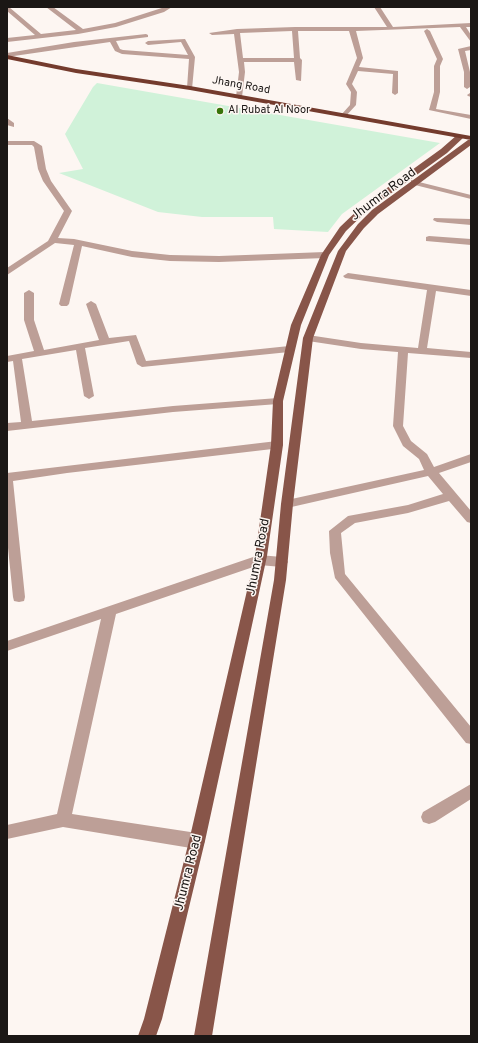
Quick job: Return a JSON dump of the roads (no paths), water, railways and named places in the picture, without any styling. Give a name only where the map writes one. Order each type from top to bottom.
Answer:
[{"type":"highway","name":"Jhang Road","points":[[7,56],[154,86],[190,88],[345,115],[466,141]]},
{"type":"highway","name":"Jhang Road","points":[[7,63],[154,86],[466,141]]},
{"type":"main road","name":"Jhumra Road","points":[[203,1036],[282,562],[287,504],[308,338],[342,251],[360,226],[375,212],[466,141]]},
{"type":"main road","name":"Jhumra Road","points":[[147,1036],[153,1020],[197,841],[261,556],[277,445],[278,401],[289,349],[296,325],[326,255],[350,220],[466,141]]},
{"type":"street","points":[[50,7],[79,32]]},
{"type":"street","points":[[7,56],[74,44],[115,39],[146,30],[162,11],[169,7]]},
{"type":"street","points":[[377,7],[392,29]]},
{"type":"street","points":[[9,11],[41,37]]},
{"type":"street","points":[[116,24],[115,39],[117,50],[149,55],[192,57]]},
{"type":"street","points":[[7,40],[79,32],[116,24],[146,30],[182,40],[187,46],[192,57],[190,88]]},
{"type":"street","points":[[212,33],[237,31],[392,29],[471,25]]},
{"type":"street","points":[[462,26],[471,40]]},
{"type":"street","points":[[345,115],[353,105],[354,92],[349,84],[360,58],[352,29]]},
{"type":"street","points":[[146,30],[149,55]]},
{"type":"street","points":[[295,30],[299,60],[299,80]]},
{"type":"street","points":[[237,31],[242,72],[239,97]]},
{"type":"street","points":[[427,31],[440,59],[437,66],[437,92],[432,110],[471,117]]},
{"type":"street","points":[[77,51],[74,44],[79,32]]},
{"type":"street","points":[[467,87],[469,72],[461,49],[471,48]]},
{"type":"street","points":[[240,60],[299,60]]},
{"type":"street","points":[[355,69],[396,72],[394,93]]},
{"type":"street","points":[[7,143],[34,143],[38,146],[42,169],[47,181],[68,211],[51,243],[7,272]]},
{"type":"street","points":[[414,182],[471,197]]},
{"type":"street","points":[[437,220],[471,222]]},
{"type":"street","points":[[429,239],[471,242]]},
{"type":"street","points":[[52,240],[79,243],[132,254],[170,258],[219,259],[326,255]]},
{"type":"street","points":[[64,304],[79,243]]},
{"type":"street","points":[[348,276],[471,293]]},
{"type":"street","points":[[422,351],[432,288]]},
{"type":"street","points":[[29,293],[29,320],[40,353]]},
{"type":"street","points":[[91,304],[106,342]]},
{"type":"street","points":[[27,424],[12,358],[133,337],[142,364],[289,349]]},
{"type":"street","points":[[308,338],[361,346],[471,355]]},
{"type":"street","points":[[80,346],[89,396]]},
{"type":"street","points":[[403,349],[398,426],[407,443],[423,457],[431,472],[471,518]]},
{"type":"street","points":[[7,427],[173,409],[278,401]]},
{"type":"street","points":[[19,597],[7,477],[277,445]]},
{"type":"street","points":[[287,504],[431,472],[471,458]]},
{"type":"street","points":[[452,496],[408,509],[352,519],[335,531],[336,553],[339,575],[471,738]]},
{"type":"street","points":[[7,646],[259,560],[282,562]]},
{"type":"street","points":[[63,820],[110,610]]},
{"type":"street","points":[[429,817],[471,791]]},
{"type":"street","points":[[7,832],[63,820],[197,841]]},
{"type":"place","name":"Al Rubat Al Noor","points":[[220,111]]}]
